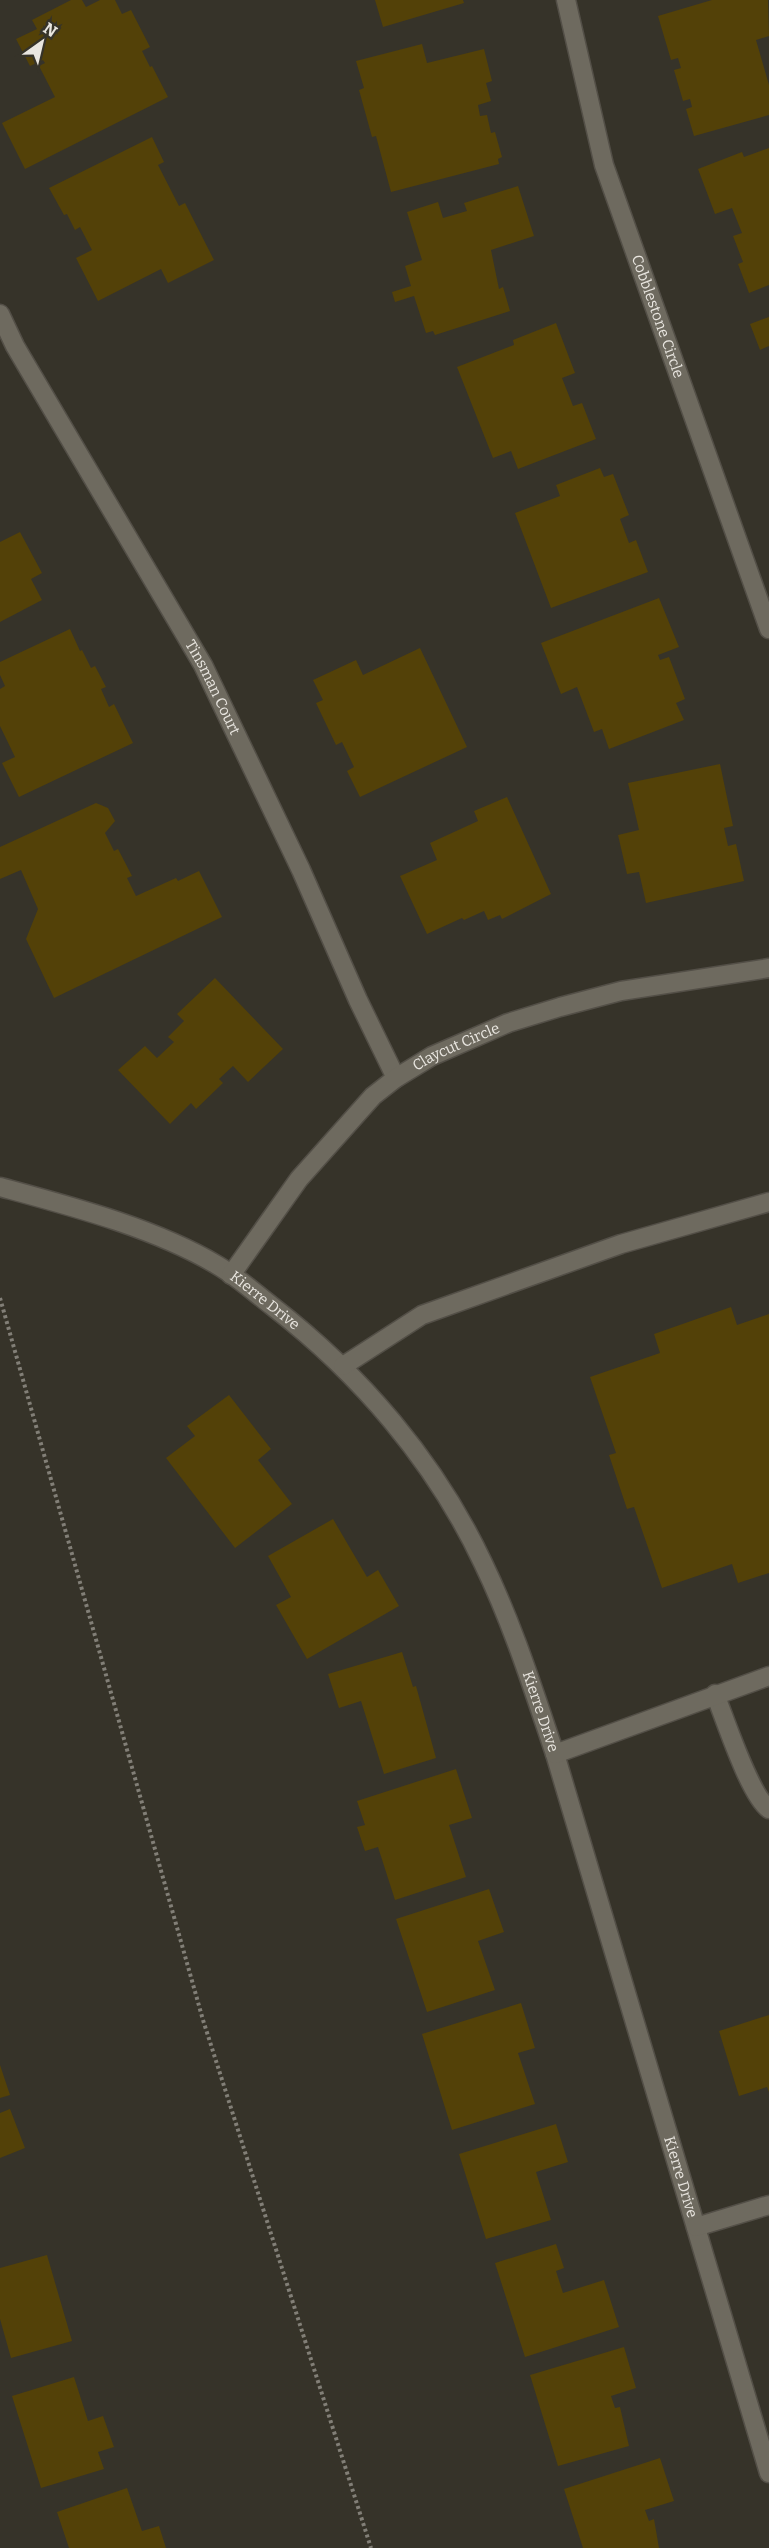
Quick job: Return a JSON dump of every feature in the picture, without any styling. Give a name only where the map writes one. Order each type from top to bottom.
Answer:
[{"type":"street","name":"Cobblestone Circle","points":[[566,0],[604,165],[769,629]]},
{"type":"street","name":"Tinsman Court","points":[[0,314],[15,346],[203,665],[301,870],[358,1000],[396,1078]]},
{"type":"street","name":"Claycut Circle","points":[[231,1275],[299,1179],[373,1096],[396,1078],[432,1056],[508,1023],[621,991],[769,968]]},
{"type":"street","name":"Kierre Drive","points":[[0,1186],[140,1230],[184,1248],[231,1275],[303,1330],[343,1366],[398,1428],[435,1478],[464,1526],[516,1636],[555,1754],[769,2473]]},
{"type":"street","points":[[343,1366],[422,1315],[621,1244],[769,1202]]},
{"type":"street","points":[[555,1754],[769,1676]]},
{"type":"street","points":[[715,1694],[761,1803],[769,1809]]},
{"type":"street","points":[[696,2227],[769,2205]]},
{"type":"path","points":[[0,1298],[203,2020],[371,2548]]},
{"type":"building","points":[[71,0],[82,0],[86,7],[100,0],[115,0],[122,14],[131,10],[150,47],[142,51],[168,97],[25,169],[2,123],[55,97],[39,66],[45,63],[43,60],[30,66],[16,39],[37,29],[32,20]]},
{"type":"building","points":[[375,0],[463,0],[464,3],[383,27]]},
{"type":"building","points":[[712,0],[768,0],[769,36],[756,40],[769,85],[769,115],[694,136],[686,109],[692,107],[690,99],[683,101],[674,70],[681,68],[678,58],[671,60],[658,16]]},
{"type":"building","points":[[422,44],[427,63],[484,49],[492,81],[486,83],[491,101],[478,105],[480,116],[487,115],[491,133],[495,132],[502,157],[498,159],[499,164],[391,192],[376,136],[372,137],[359,90],[364,88],[356,61]]},
{"type":"building","points":[[152,137],[164,162],[158,165],[179,206],[185,203],[214,260],[168,283],[161,269],[98,301],[76,258],[92,250],[80,227],[75,230],[49,188]]},
{"type":"building","points":[[769,148],[769,285],[749,293],[738,264],[743,262],[733,236],[742,233],[732,208],[715,214],[698,169],[742,152],[744,157]]},
{"type":"building","points":[[518,186],[534,236],[491,250],[499,289],[503,287],[510,311],[435,335],[433,331],[426,333],[414,296],[395,302],[392,292],[411,286],[405,266],[422,260],[407,212],[438,202],[443,218],[467,211],[464,203]]},
{"type":"building","points":[[769,317],[769,346],[760,350],[750,324]]},
{"type":"building","points":[[556,323],[575,373],[562,378],[573,406],[582,403],[596,439],[518,469],[511,451],[493,458],[457,367],[514,345],[513,340]]},
{"type":"building","points":[[600,468],[604,477],[613,474],[629,515],[620,519],[629,543],[636,540],[648,572],[551,608],[515,513],[560,496],[556,485]]},
{"type":"building","points":[[20,532],[42,573],[31,579],[42,600],[0,622],[0,542]]},
{"type":"building","points":[[659,598],[679,647],[658,655],[660,660],[669,657],[685,699],[676,703],[684,720],[609,749],[602,729],[594,732],[577,687],[561,694],[541,643]]},
{"type":"building","points":[[70,629],[91,668],[95,666],[106,687],[101,689],[109,707],[114,704],[133,743],[19,797],[2,763],[15,757],[0,726],[0,689],[5,686],[0,675],[0,662]]},
{"type":"building","points":[[420,648],[467,747],[360,797],[347,771],[354,767],[342,742],[336,745],[316,703],[323,700],[313,680],[356,660],[363,675]]},
{"type":"building","points":[[720,764],[733,826],[724,828],[728,846],[736,844],[744,881],[646,903],[639,872],[627,874],[618,835],[639,830],[628,783]]},
{"type":"building","points":[[507,797],[551,894],[502,919],[500,915],[488,920],[484,911],[427,934],[400,876],[437,860],[430,843],[478,821],[474,811]]},
{"type":"building","points":[[96,803],[108,808],[115,821],[105,833],[114,851],[118,849],[132,876],[127,878],[136,896],[176,878],[178,881],[199,871],[222,917],[54,998],[26,939],[38,909],[21,870],[0,879],[0,847]]},
{"type":"building","points":[[215,978],[283,1049],[248,1082],[233,1066],[219,1079],[223,1083],[196,1109],[191,1103],[170,1124],[118,1070],[145,1046],[157,1058],[174,1042],[168,1037],[184,1021],[177,1014]]},
{"type":"building","points":[[731,1307],[737,1325],[769,1314],[769,1573],[738,1583],[732,1564],[662,1588],[634,1507],[627,1509],[609,1455],[616,1453],[590,1377],[660,1353],[654,1334]]},
{"type":"building","points":[[229,1395],[271,1449],[258,1460],[292,1504],[235,1548],[166,1458],[195,1436],[187,1426]]},
{"type":"building","points":[[333,1519],[367,1577],[378,1570],[399,1606],[307,1659],[276,1605],[291,1597],[268,1556]]},
{"type":"building","points":[[402,1652],[413,1687],[416,1686],[436,1758],[384,1774],[361,1701],[339,1708],[328,1674]]},
{"type":"building","points":[[456,1769],[472,1818],[449,1825],[466,1877],[395,1900],[378,1847],[365,1851],[357,1827],[365,1825],[357,1801]]},
{"type":"building","points":[[489,1889],[504,1932],[478,1941],[495,1990],[427,2012],[396,1919]]},
{"type":"building","points":[[521,2003],[535,2048],[518,2053],[535,2104],[452,2130],[422,2034]]},
{"type":"building","points":[[769,2015],[769,2092],[767,2087],[739,2096],[719,2031]]},
{"type":"building","points":[[0,2065],[10,2095],[0,2098]]},
{"type":"building","points":[[10,2109],[25,2148],[0,2158],[0,2113]]},
{"type":"building","points":[[556,2124],[568,2162],[536,2172],[551,2220],[486,2239],[459,2154]]},
{"type":"building","points":[[556,2244],[564,2268],[556,2271],[563,2293],[604,2280],[619,2327],[525,2357],[495,2263]]},
{"type":"building","points":[[47,2255],[72,2341],[11,2358],[0,2319],[0,2268]]},
{"type":"building","points":[[624,2347],[636,2388],[611,2396],[615,2408],[620,2407],[629,2446],[558,2466],[530,2375]]},
{"type":"building","points":[[74,2377],[88,2421],[103,2416],[114,2447],[98,2452],[104,2469],[41,2488],[12,2396]]},
{"type":"building","points":[[660,2458],[674,2501],[645,2510],[649,2521],[654,2519],[659,2548],[583,2548],[564,2489]]},
{"type":"building","points":[[127,2488],[142,2531],[159,2526],[166,2548],[69,2548],[57,2512]]}]
